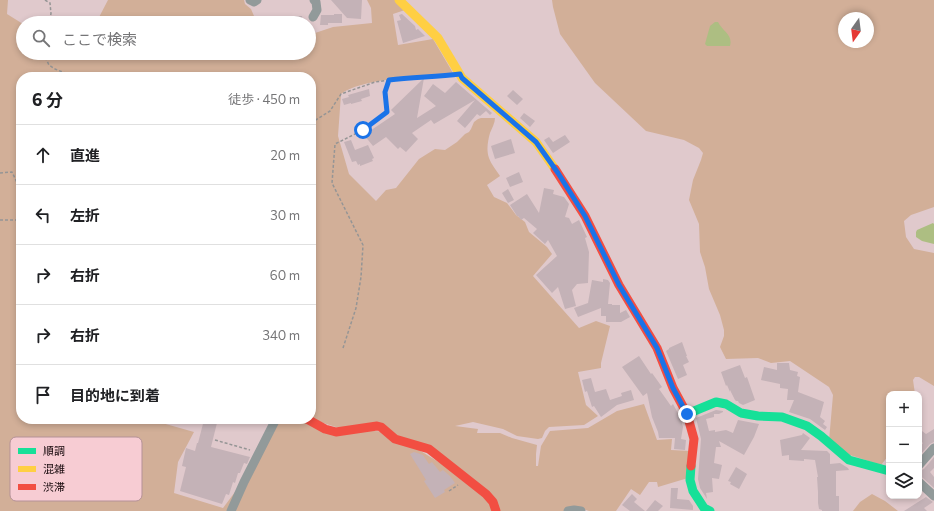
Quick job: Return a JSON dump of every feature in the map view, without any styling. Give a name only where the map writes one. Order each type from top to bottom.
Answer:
[{"type":"street","points":[[250,0],[254,2],[258,0]]},
{"type":"street","points":[[314,0],[316,2],[317,10],[314,16]]},
{"type":"street","points":[[399,0],[438,38],[462,78],[536,142],[558,173],[585,216],[619,285],[657,348],[673,388],[687,414],[694,440],[690,480],[693,491],[698,500],[704,508],[710,511]]},
{"type":"street","points":[[687,414],[716,402],[726,404],[741,413],[758,416],[782,417],[807,426],[849,460],[886,470]]},
{"type":"street","points":[[231,511],[274,424]]},
{"type":"street","points":[[316,424],[325,429],[336,432],[376,426],[381,427],[395,439],[429,449],[486,494],[493,502],[496,511]]},
{"type":"street","points":[[921,463],[934,448]]},
{"type":"street","points":[[922,485],[934,496]]},
{"type":"street","points":[[568,511],[581,511]]},
{"type":"path","points":[[45,0],[50,3],[50,16]]},
{"type":"path","points":[[47,60],[49,65],[62,72]]},
{"type":"path","points":[[316,120],[330,111],[341,94],[375,82],[460,74]]},
{"type":"path","points":[[342,348],[356,308],[361,277],[363,245],[332,183],[335,144],[363,130],[387,112],[385,92],[389,80]]},
{"type":"path","points":[[0,173],[12,172],[16,180]]},
{"type":"path","points":[[0,220],[16,220]]},
{"type":"path","points":[[215,440],[259,453]]},
{"type":"shaded area","points":[[0,0],[8,0],[7,14],[16,20],[16,60],[316,60],[316,33],[333,27],[372,23],[371,8],[367,0],[395,0],[405,10],[393,14],[398,45],[433,39],[453,73],[450,75],[443,74],[375,82],[361,85],[341,94],[338,136],[349,174],[376,201],[386,190],[396,188],[419,159],[435,149],[445,150],[457,142],[469,132],[474,122],[478,119],[495,118],[490,133],[488,155],[500,176],[487,185],[494,197],[507,203],[516,215],[525,222],[529,232],[547,247],[552,254],[533,276],[579,328],[596,321],[610,326],[601,368],[578,372],[586,405],[598,416],[584,425],[549,427],[545,431],[542,438],[538,439],[517,436],[503,429],[473,422],[455,426],[478,429],[477,433],[500,433],[537,445],[536,466],[538,466],[541,446],[550,431],[588,428],[617,411],[644,404],[657,440],[672,439],[671,450],[690,451],[688,478],[658,487],[657,482],[649,482],[640,495],[631,489],[616,511],[589,511],[571,508],[564,511],[499,511],[487,492],[390,432],[342,429],[316,421],[316,72],[16,72],[16,424],[166,424],[194,432],[178,462],[174,493],[223,508],[238,488],[229,511],[0,511]]},
{"type":"shaded area","points":[[108,0],[244,0],[245,4],[251,9],[254,16],[100,16]]},
{"type":"shaded area","points":[[552,0],[934,0],[934,207],[911,215],[904,221],[906,237],[914,249],[934,253],[934,386],[919,377],[915,377],[913,380],[915,391],[886,391],[886,459],[881,465],[850,455],[829,441],[833,395],[829,387],[790,361],[771,363],[758,358],[726,359],[720,347],[724,336],[724,330],[720,315],[709,289],[705,267],[700,252],[699,224],[689,200],[693,180],[703,153],[699,148],[684,140],[646,131],[595,83],[560,34]]},
{"type":"shaded area","points":[[715,22],[718,22],[729,36],[731,42],[730,46],[707,46],[705,44],[710,26]]},
{"type":"shaded area","points":[[933,223],[934,244],[922,241],[916,237],[917,230]]},
{"type":"shaded area","points":[[277,424],[311,424],[319,429],[376,428],[421,448],[489,500],[495,511],[234,511]]},
{"type":"shaded area","points":[[872,494],[885,501],[898,511],[853,511],[860,502]]},
{"type":"building","points":[[331,0],[362,0],[361,19],[347,18]]},
{"type":"building","points":[[342,14],[342,23],[328,23],[328,25],[320,25],[321,15]]},
{"type":"building","points":[[402,14],[415,26],[416,30],[418,29],[425,36],[403,43],[397,21],[401,20],[399,15]]},
{"type":"building","points":[[424,78],[417,118],[436,106],[424,96],[433,84],[445,93],[456,82],[492,113],[490,115],[486,111],[480,116],[477,114],[465,128],[457,121],[475,100],[434,124],[431,120],[412,133],[418,139],[406,152],[400,147],[398,149],[386,137],[373,146],[364,135],[395,114],[391,110]]},
{"type":"building","points":[[369,89],[370,96],[361,99],[362,101],[344,105],[342,99],[349,97],[348,95]]},
{"type":"building","points":[[513,90],[523,99],[517,105],[507,96]]},
{"type":"building","points":[[524,113],[535,121],[530,127],[520,118]]},
{"type":"building","points":[[565,135],[570,142],[553,153],[544,140],[549,137],[553,142]]},
{"type":"building","points":[[511,139],[515,153],[495,159],[491,146]]},
{"type":"building","points":[[351,140],[355,150],[368,145],[374,158],[372,159],[373,161],[360,166],[360,164],[358,165],[356,161],[352,162],[344,142]]},
{"type":"building","points":[[519,172],[523,182],[510,187],[506,178]]},
{"type":"building","points":[[544,188],[554,190],[553,194],[564,197],[569,204],[565,217],[569,218],[572,224],[579,220],[587,237],[585,238],[589,252],[588,283],[577,284],[572,290],[576,306],[565,309],[558,287],[552,293],[536,275],[557,256],[548,240],[545,244],[533,233],[537,229],[524,218],[521,220],[510,205],[527,194],[539,213]]},
{"type":"building","points":[[508,189],[514,200],[508,203],[502,193]]},
{"type":"building","points":[[603,279],[608,280],[610,283],[608,304],[620,305],[620,313],[626,310],[630,317],[621,322],[606,322],[606,316],[601,316],[601,308],[578,317],[574,308],[588,303],[592,280],[603,282]]},
{"type":"building","points":[[682,342],[689,362],[683,365],[687,375],[678,379],[666,351]]},
{"type":"building","points":[[639,356],[662,387],[659,389],[671,406],[673,404],[680,417],[683,427],[681,439],[686,440],[685,450],[674,449],[675,438],[659,438],[652,417],[647,393],[643,396],[622,367]]},
{"type":"building","points":[[777,363],[789,363],[790,370],[798,372],[797,376],[800,377],[798,392],[824,402],[820,417],[825,421],[823,424],[827,427],[825,430],[810,419],[789,412],[794,400],[787,400],[788,389],[780,388],[780,384],[761,380],[764,367],[777,370]]},
{"type":"building","points":[[740,365],[745,378],[747,377],[755,400],[743,405],[735,400],[727,385],[726,386],[721,372]]},
{"type":"building","points":[[591,378],[595,392],[606,389],[610,400],[622,396],[621,393],[631,390],[634,400],[617,405],[601,417],[594,406],[592,407],[587,391],[585,392],[582,380]]},
{"type":"building","points":[[716,410],[723,412],[714,414],[714,417],[706,419],[709,431],[715,430],[715,432],[726,430],[733,433],[738,420],[759,424],[744,455],[719,441],[721,447],[716,447],[714,463],[722,465],[719,479],[712,478],[713,492],[706,493],[707,499],[700,488],[698,479],[701,439],[696,418]]},
{"type":"building","points":[[203,424],[217,424],[211,447],[250,457],[247,464],[244,463],[240,473],[238,473],[235,483],[233,482],[229,495],[226,494],[222,504],[180,491],[186,467],[182,466],[186,448],[195,451]]},
{"type":"building","points":[[934,429],[934,442],[922,453],[922,431],[926,434]]},
{"type":"building","points":[[803,433],[810,438],[801,450],[827,451],[830,454],[830,464],[840,463],[849,470],[836,471],[836,496],[839,496],[839,511],[822,511],[819,509],[818,477],[815,460],[789,460],[789,455],[782,456],[780,440],[802,435]]},
{"type":"building","points":[[414,452],[423,455],[429,464],[432,462],[440,472],[443,470],[455,483],[435,498],[410,454]]},
{"type":"building","points":[[934,457],[934,468],[930,472],[934,477],[934,488],[922,478],[922,470]]},
{"type":"building","points":[[736,467],[747,474],[739,489],[730,484],[731,482],[728,481]]},
{"type":"building","points":[[671,488],[678,488],[677,499],[689,500],[693,506],[693,510],[670,508]]},
{"type":"building","points":[[632,494],[637,499],[634,502],[645,511],[630,511],[622,505]]},
{"type":"building","points":[[926,497],[933,502],[924,508],[927,511],[904,511]]},
{"type":"building","points":[[655,500],[663,506],[658,511],[646,511]]},
{"type":"traffic: fast","points":[[687,414],[716,402],[726,404],[741,413],[758,416],[782,417],[807,426],[849,460],[886,470]]},
{"type":"traffic: fast","points":[[691,466],[690,480],[693,491],[704,508],[710,511]]},
{"type":"traffic: slow","points":[[399,0],[438,38],[462,78],[536,142],[555,169]]},
{"type":"traffic: jam","points":[[555,169],[585,216],[619,285],[657,348],[673,388],[687,414],[694,439],[691,466]]},
{"type":"traffic: jam","points":[[316,424],[325,429],[336,432],[377,426],[381,427],[395,439],[429,449],[486,494],[493,502],[496,511]]},
{"type":"route","points":[[363,130],[387,112],[385,92],[389,80],[460,74],[462,78],[536,142],[558,173],[585,216],[619,285],[657,348],[673,388],[687,414]]}]
